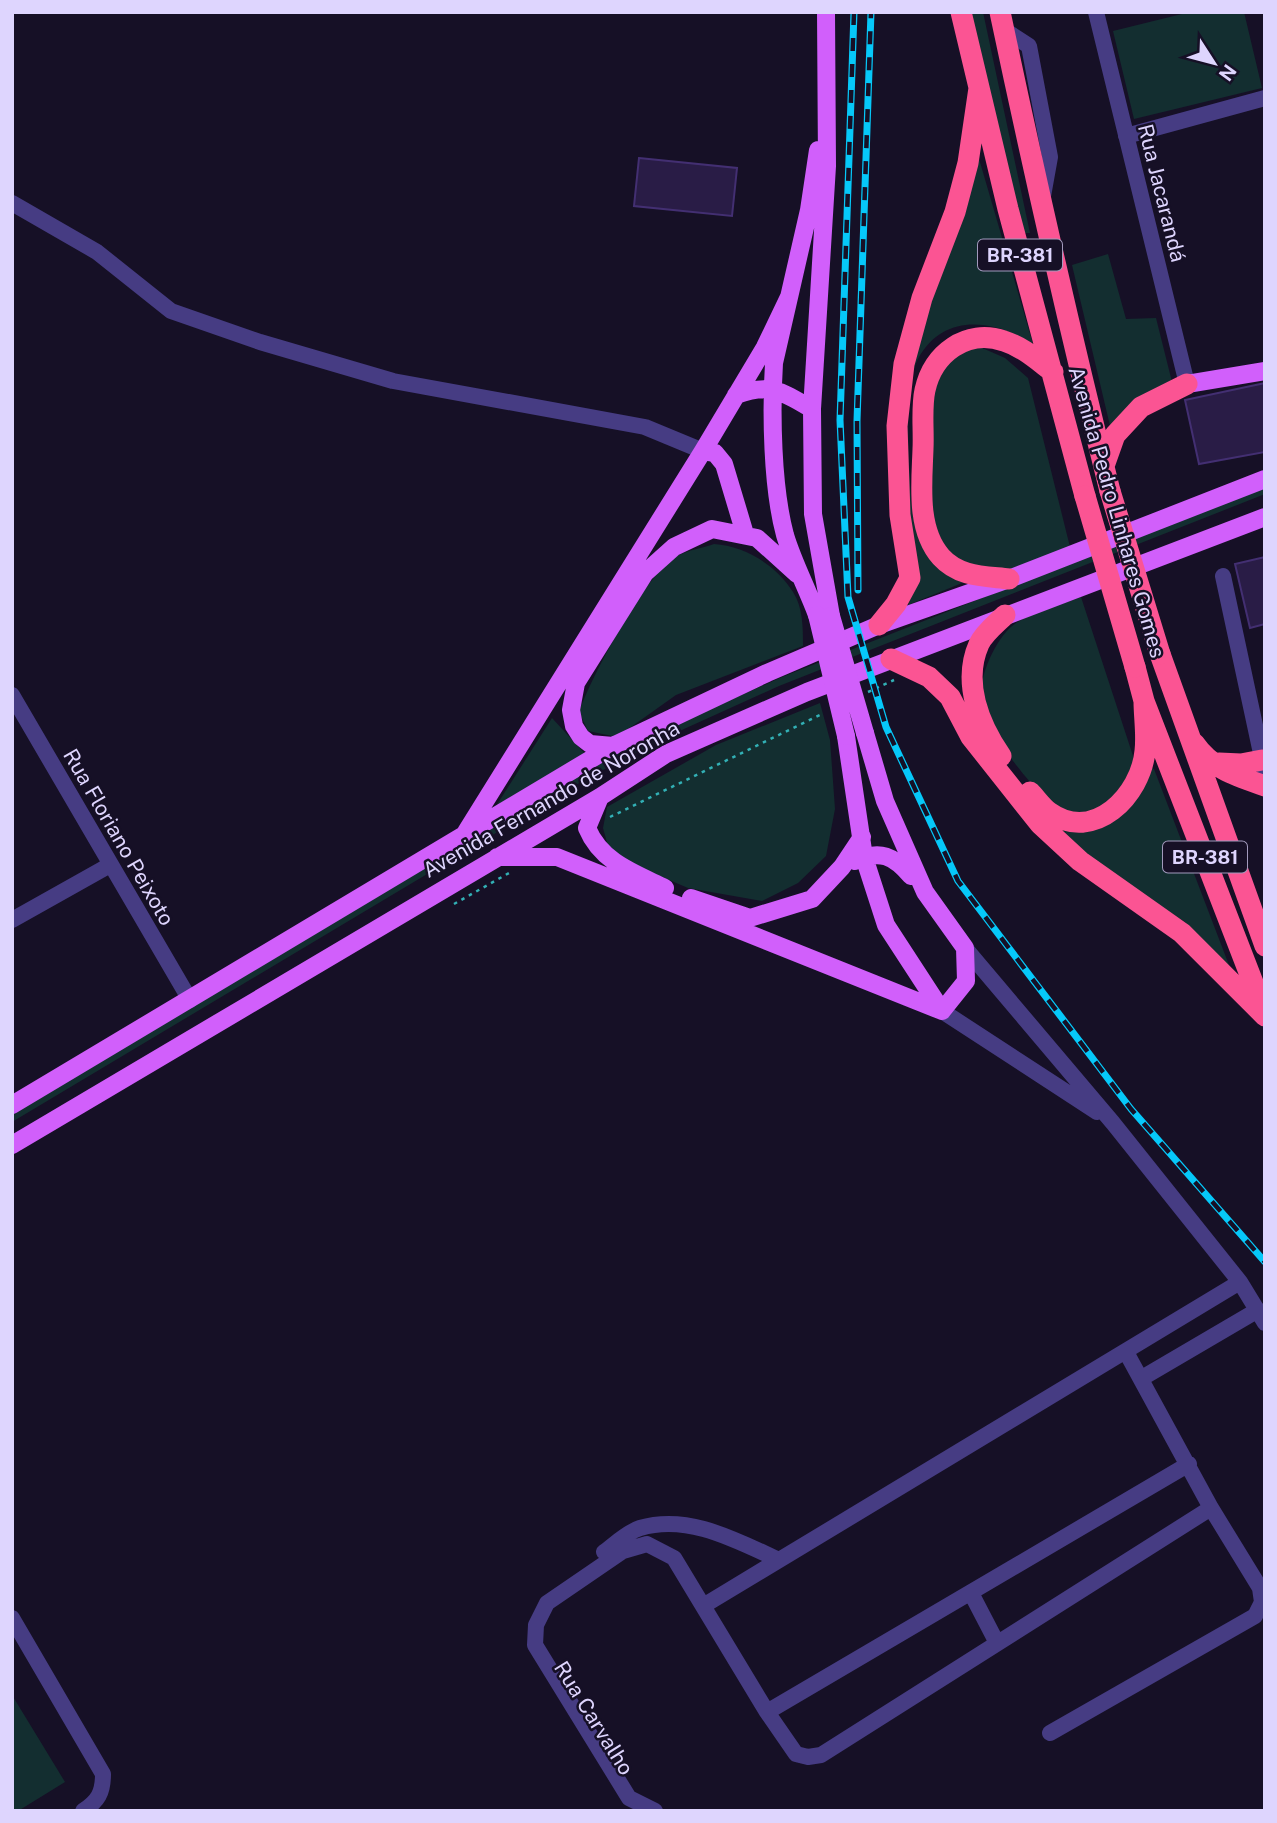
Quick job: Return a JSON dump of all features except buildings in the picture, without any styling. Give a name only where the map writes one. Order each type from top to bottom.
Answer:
[{"type":"highway","name":"Avenida Pedro Linhares Gomes","points":[[961,12],[1085,496],[1144,701],[1265,1014]]},
{"type":"highway","name":"Avenida Pedro Linhares Gomes","points":[[1002,21],[1041,209],[1110,491],[1185,730],[1265,946]]},
{"type":"highway","points":[[879,625],[896,604],[909,578],[910,567],[900,515],[897,426],[904,364],[922,298],[955,212],[968,163],[979,89]]},
{"type":"highway","points":[[1009,579],[966,575],[941,556],[930,538],[922,501],[925,391],[935,364],[953,345],[982,337],[1002,340],[1020,348],[1053,372]]},
{"type":"highway","points":[[1104,466],[1115,435],[1141,407],[1187,384]]},
{"type":"highway","points":[[1004,615],[980,641],[972,666],[974,700],[987,736],[1016,777],[1050,813],[1079,821],[1105,816],[1116,810],[1130,795],[1145,751],[1144,701]]},
{"type":"highway","points":[[891,659],[929,677],[950,697],[971,737],[1040,824],[1080,861],[1182,933],[1265,1014]]},
{"type":"highway","points":[[1185,730],[1204,758],[1222,771],[1265,786]]},
{"type":"highway","points":[[1204,758],[1229,764],[1263,766]]},
{"type":"main road","points":[[826,12],[827,166],[812,408],[813,514],[824,616],[864,857],[886,925],[942,1011]]},
{"type":"main road","points":[[825,95],[809,210],[774,363],[772,388],[779,498],[785,535],[824,616],[865,733],[885,801],[925,892]]},
{"type":"main road","points":[[462,838],[703,451],[765,347],[789,297]]},
{"type":"main road","points":[[1187,384],[1265,371]]},
{"type":"main road","points":[[736,395],[756,388],[772,388],[812,408]]},
{"type":"main road","points":[[703,451],[715,453],[724,464],[751,536],[806,583]]},
{"type":"main road","name":"Avenida Fernando de Noronha","points":[[12,1105],[613,746],[766,673],[879,625],[1009,579],[1265,479]]},
{"type":"main road","points":[[613,746],[590,744],[574,726],[571,710],[576,682],[645,573],[674,547],[712,530],[751,536],[785,535],[813,514]]},
{"type":"main road","name":"Avenida Fernando de Noronha","points":[[12,1144],[600,797],[666,754],[891,659],[1265,517]]},
{"type":"main road","points":[[600,797],[587,828],[593,843],[616,865],[683,896],[750,918],[813,899],[842,867],[862,837]]},
{"type":"main road","points":[[842,867],[880,853],[897,860],[925,892],[965,948],[966,981],[942,1011]]},
{"type":"main road","points":[[494,858],[557,857],[942,1011]]},
{"type":"street","name":"Rua Jacarandá","points":[[1102,13],[1126,136],[1187,384]]},
{"type":"street","points":[[1126,136],[1265,98]]},
{"type":"street","points":[[12,202],[97,252],[172,311],[260,342],[393,381],[645,427],[703,451]]},
{"type":"street","points":[[1223,576],[1263,766]]},
{"type":"street","name":"Rua Floriano Peixoto","points":[[12,695],[190,1000]]},
{"type":"street","points":[[12,920],[110,865]]},
{"type":"street","points":[[965,948],[1113,1123],[1240,1282],[1261,1316],[1142,1377]]},
{"type":"street","points":[[942,1011],[1113,1123]]},
{"type":"street","points":[[703,1606],[1240,1282]]},
{"type":"street","points":[[1050,1733],[1255,1616],[1262,1602],[1261,1588],[1211,1508],[1126,1352]]},
{"type":"street","points":[[767,1712],[1189,1464]]},
{"type":"street","points":[[655,1811],[629,1798],[536,1645],[536,1625],[547,1603],[623,1551],[647,1544],[674,1558],[767,1712],[796,1754],[808,1757],[821,1755],[1211,1508]]},
{"type":"street","name":"Rua Carvalho","points":[[627,1811],[524,1647],[527,1620],[540,1596],[638,1528],[690,1525],[720,1533],[779,1560]]},
{"type":"street","points":[[971,1592],[997,1643]]},
{"type":"street","points":[[12,1618],[103,1774],[103,1788],[97,1802],[83,1811]]},
{"type":"green space","points":[[968,12],[983,12],[1030,233],[1023,233]]},
{"type":"green space","points":[[1190,12],[1244,12],[1262,88],[1134,119],[1113,31]]},
{"type":"green space","points":[[975,145],[1033,344],[1002,329],[970,324],[941,333],[918,359],[911,381],[908,426],[915,524],[925,548],[967,581],[908,605],[916,586],[909,529],[905,425],[912,361]]},
{"type":"green space","points":[[1108,254],[1126,319],[1156,318],[1172,382],[1111,430],[1072,265]]},
{"type":"green space","points":[[980,347],[1005,358],[1028,378],[1070,547],[1000,577],[967,569],[944,551],[927,498],[931,408],[941,366],[954,353]]},
{"type":"green space","points":[[1265,486],[1265,494],[779,686],[684,729],[591,776],[12,1122],[12,1111],[634,743],[782,677]]},
{"type":"green space","points":[[714,544],[748,553],[769,565],[786,582],[801,611],[803,646],[676,695],[617,737],[588,731],[579,712],[607,652],[650,582],[677,556]]},
{"type":"green space","points":[[1081,597],[1135,762],[1113,806],[1076,815],[1059,808],[1045,797],[1018,767],[995,733],[982,704],[981,694],[989,660],[1009,629],[1031,615]]},
{"type":"green space","points":[[820,703],[830,740],[835,809],[826,856],[798,883],[762,901],[688,888],[634,865],[608,846],[603,828],[607,807],[716,745]]},
{"type":"green space","points":[[552,718],[590,759],[491,814]]},
{"type":"green space","points":[[1151,768],[1154,769],[1232,973],[1185,922],[1097,865],[1049,819],[1076,827]]},
{"type":"green space","points":[[12,1695],[65,1782],[18,1811],[12,1811]]},
{"type":"railway","points":[[854,12],[840,420],[848,597],[886,727],[958,881],[1131,1109],[1265,1262]]},
{"type":"railway","points":[[858,590],[857,421],[871,12]]}]
